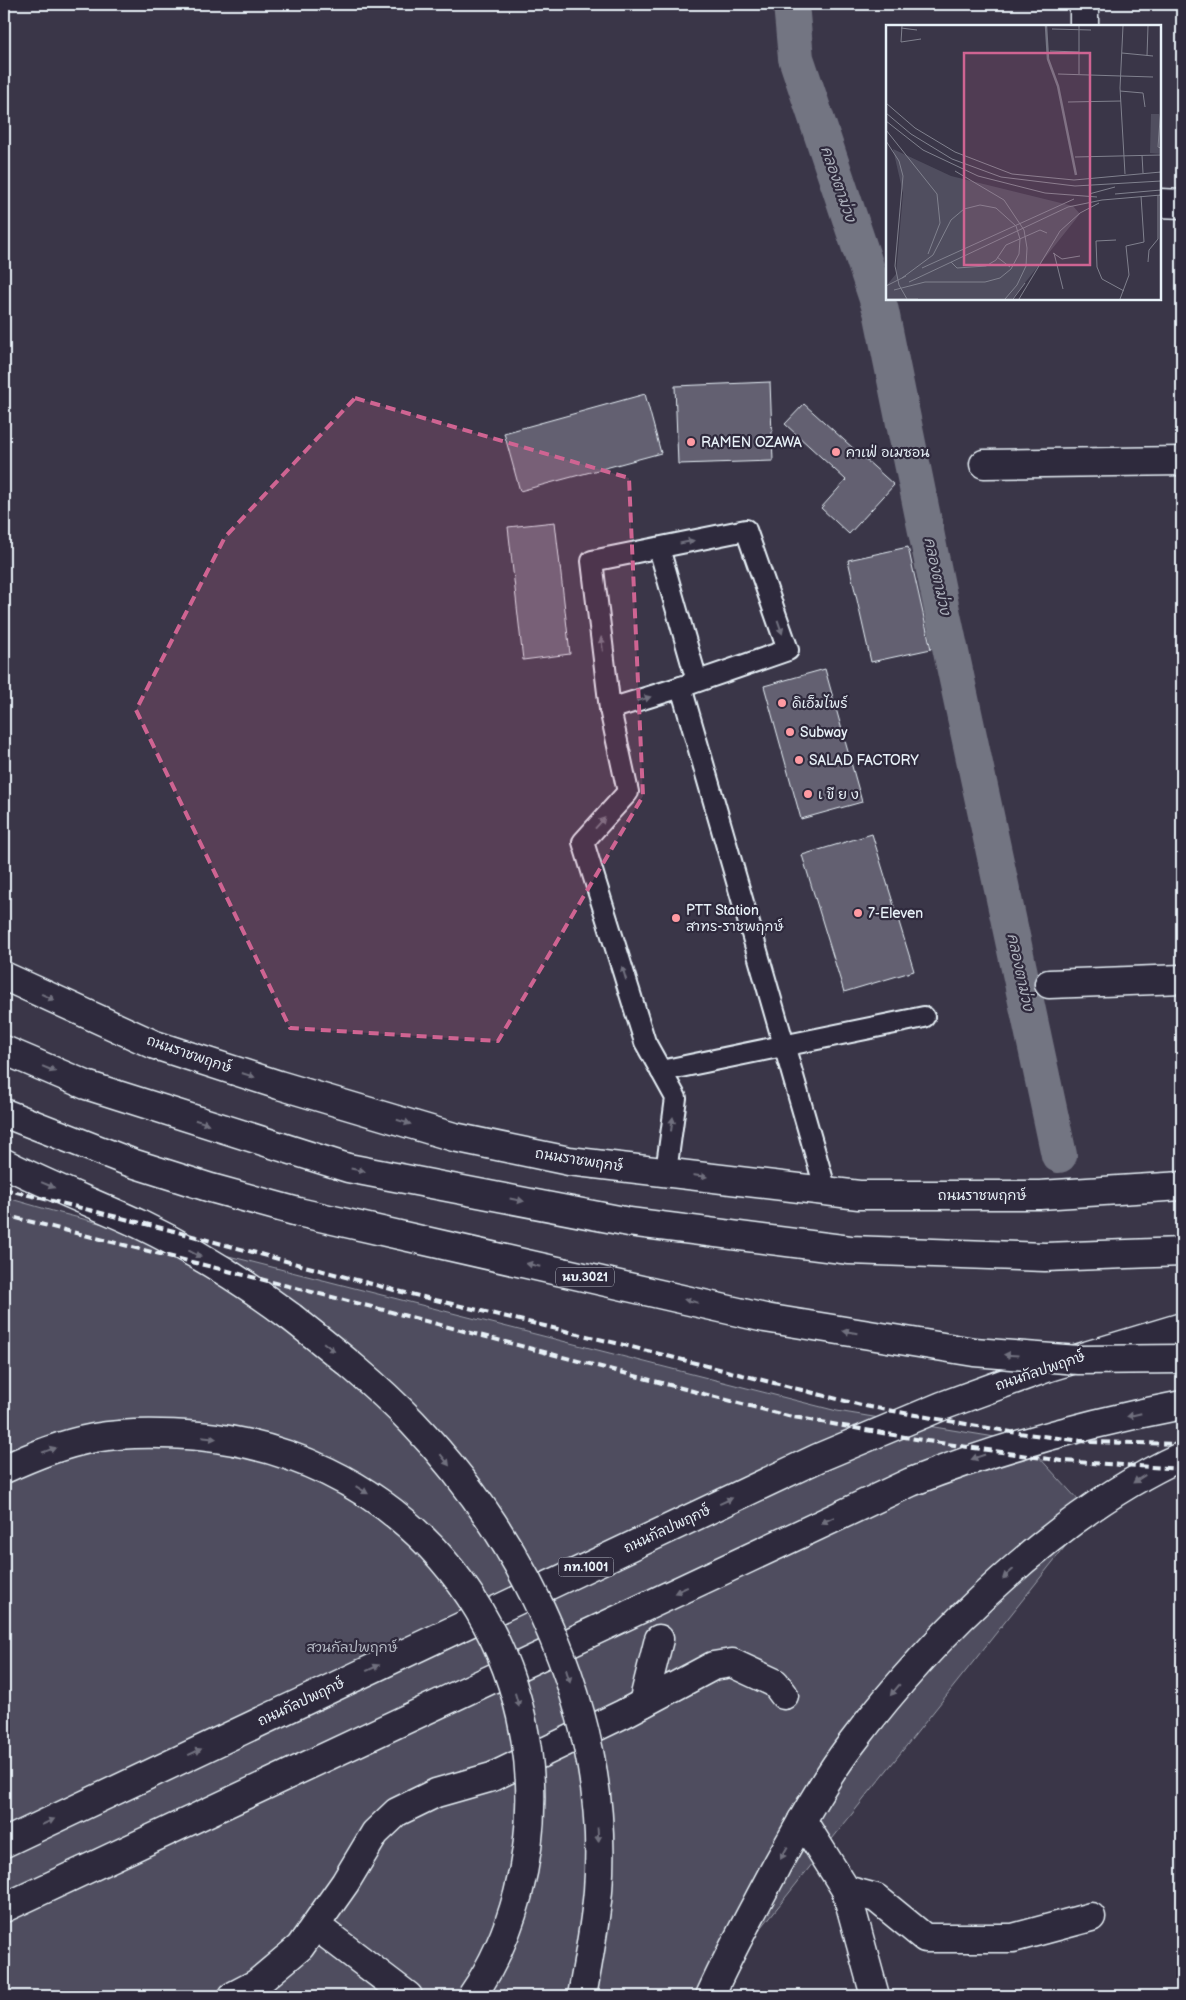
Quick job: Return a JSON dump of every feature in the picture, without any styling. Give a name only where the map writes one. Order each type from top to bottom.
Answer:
[{"type":"main road","points":[[1084,4],[1084,25]]},
{"type":"main road","points":[[1161,203],[1182,204]]},
{"type":"main road","points":[[984,464],[1182,461]]},
{"type":"main road","name":"ถนนราชพฤกษ์","points":[[4,976],[155,1045],[278,1085],[454,1137],[569,1161],[859,1195],[1040,1195],[1182,1186]]},
{"type":"main road","points":[[1049,984],[1182,979]]},
{"type":"main road","points":[[4,1050],[86,1085],[348,1168],[629,1222],[850,1250],[1045,1257],[1182,1252]]},
{"type":"main road","name":"นบ.3021","points":[[4,1113],[132,1163],[260,1202],[765,1318],[974,1352],[1078,1360],[1182,1359]]},
{"type":"main road","points":[[4,1163],[139,1224],[204,1258],[254,1289],[291,1317],[377,1387],[439,1452],[510,1551],[551,1630],[567,1671],[582,1723],[593,1781],[598,1838],[598,1891],[582,1996]]},
{"type":"main road","name":"ถนนกัลปพฤกษ์","points":[[4,1843],[818,1458],[942,1406],[1040,1370],[1182,1327]]},
{"type":"main road","points":[[4,1908],[911,1482],[977,1456],[1061,1431],[1182,1405]]},
{"type":"main road","points":[[4,1468],[62,1446],[95,1438],[155,1434],[216,1438],[249,1444],[304,1461],[366,1492],[398,1517],[450,1569],[492,1635],[511,1678],[521,1713],[528,1757],[530,1828],[525,1864],[506,1929],[493,1959],[472,1996]]},
{"type":"main road","points":[[710,1996],[728,1956],[802,1820],[851,1744],[906,1676],[968,1612],[1025,1560],[1089,1511],[1159,1466],[1182,1456]]},
{"type":"main road","points":[[643,1703],[659,1639]]},
{"type":"main road","points":[[233,1996],[256,1984],[300,1947],[345,1883],[375,1833],[397,1812],[436,1793],[492,1777],[722,1663],[732,1663],[775,1683],[784,1695]]},
{"type":"main road","points":[[802,1820],[846,1890],[875,1996]]},
{"type":"main road","points":[[846,1890],[876,1898],[925,1938],[1013,1938],[1091,1916]]},
{"type":"main road","points":[[316,1926],[408,1996]]},
{"type":"main road","points":[[700,1996],[728,1956]]},
{"type":"lane","points":[[610,710],[788,650],[746,530],[592,561],[610,710],[628,792],[583,842],[645,1042],[676,1098],[666,1172]]},
{"type":"lane","points":[[659,548],[689,684],[784,1046],[826,1191]]},
{"type":"lane","points":[[661,1071],[924,1017]]},
{"type":"highlighted area","points":[[355,398],[629,478],[643,796],[498,1041],[290,1028],[136,710],[225,537]]},
{"type":"green space","name":"สวนกัลปพฤกษ์","points":[[4,1197],[56,1212],[837,1411],[1025,1442],[1091,1514],[707,1996],[4,1996]]},
{"type":"building","points":[[770,382],[773,461],[678,464],[675,386]]},
{"type":"building","points":[[645,394],[661,453],[520,491],[504,433]]},
{"type":"building","name":"คาเฟ่ อเมซอน","points":[[804,404],[894,485],[849,534],[821,508],[846,480],[785,424]]},
{"type":"building","points":[[555,522],[570,654],[523,660],[508,527]]},
{"type":"building","points":[[908,547],[931,649],[871,662],[848,560]]},
{"type":"building","points":[[825,669],[862,802],[801,819],[764,686]]},
{"type":"building","name":"7-Eleven","points":[[872,834],[914,971],[844,992],[802,855]]},
{"type":"waterway","name":"คลองตาม่วง","points":[[791,4],[796,58],[881,311],[942,610],[1059,1155]]},
{"type":"railway","points":[[4,1189],[170,1230],[398,1291],[620,1344],[865,1406],[1011,1432],[1091,1442],[1182,1444]]},
{"type":"railway","points":[[4,1215],[376,1308],[788,1416],[927,1441],[1062,1461],[1182,1469]]},
{"type":"place","name":"RAMEN OZAWA","points":[[691,442]]},
{"type":"place","name":"คาเฟ่ อเมซอน","points":[[836,452]]},
{"type":"place","name":"ดิเอ็มไพร์","points":[[782,703]]},
{"type":"place","name":"Subway","points":[[790,732]]},
{"type":"place","name":"SALAD FACTORY","points":[[799,760]]},
{"type":"place","name":"เ ขี ย ง","points":[[808,794]]},
{"type":"place","name":"7-Eleven","points":[[858,913]]},
{"type":"place","name":"PTT Station สาทร-ราชพฤกษ์","points":[[676,918]]}]
